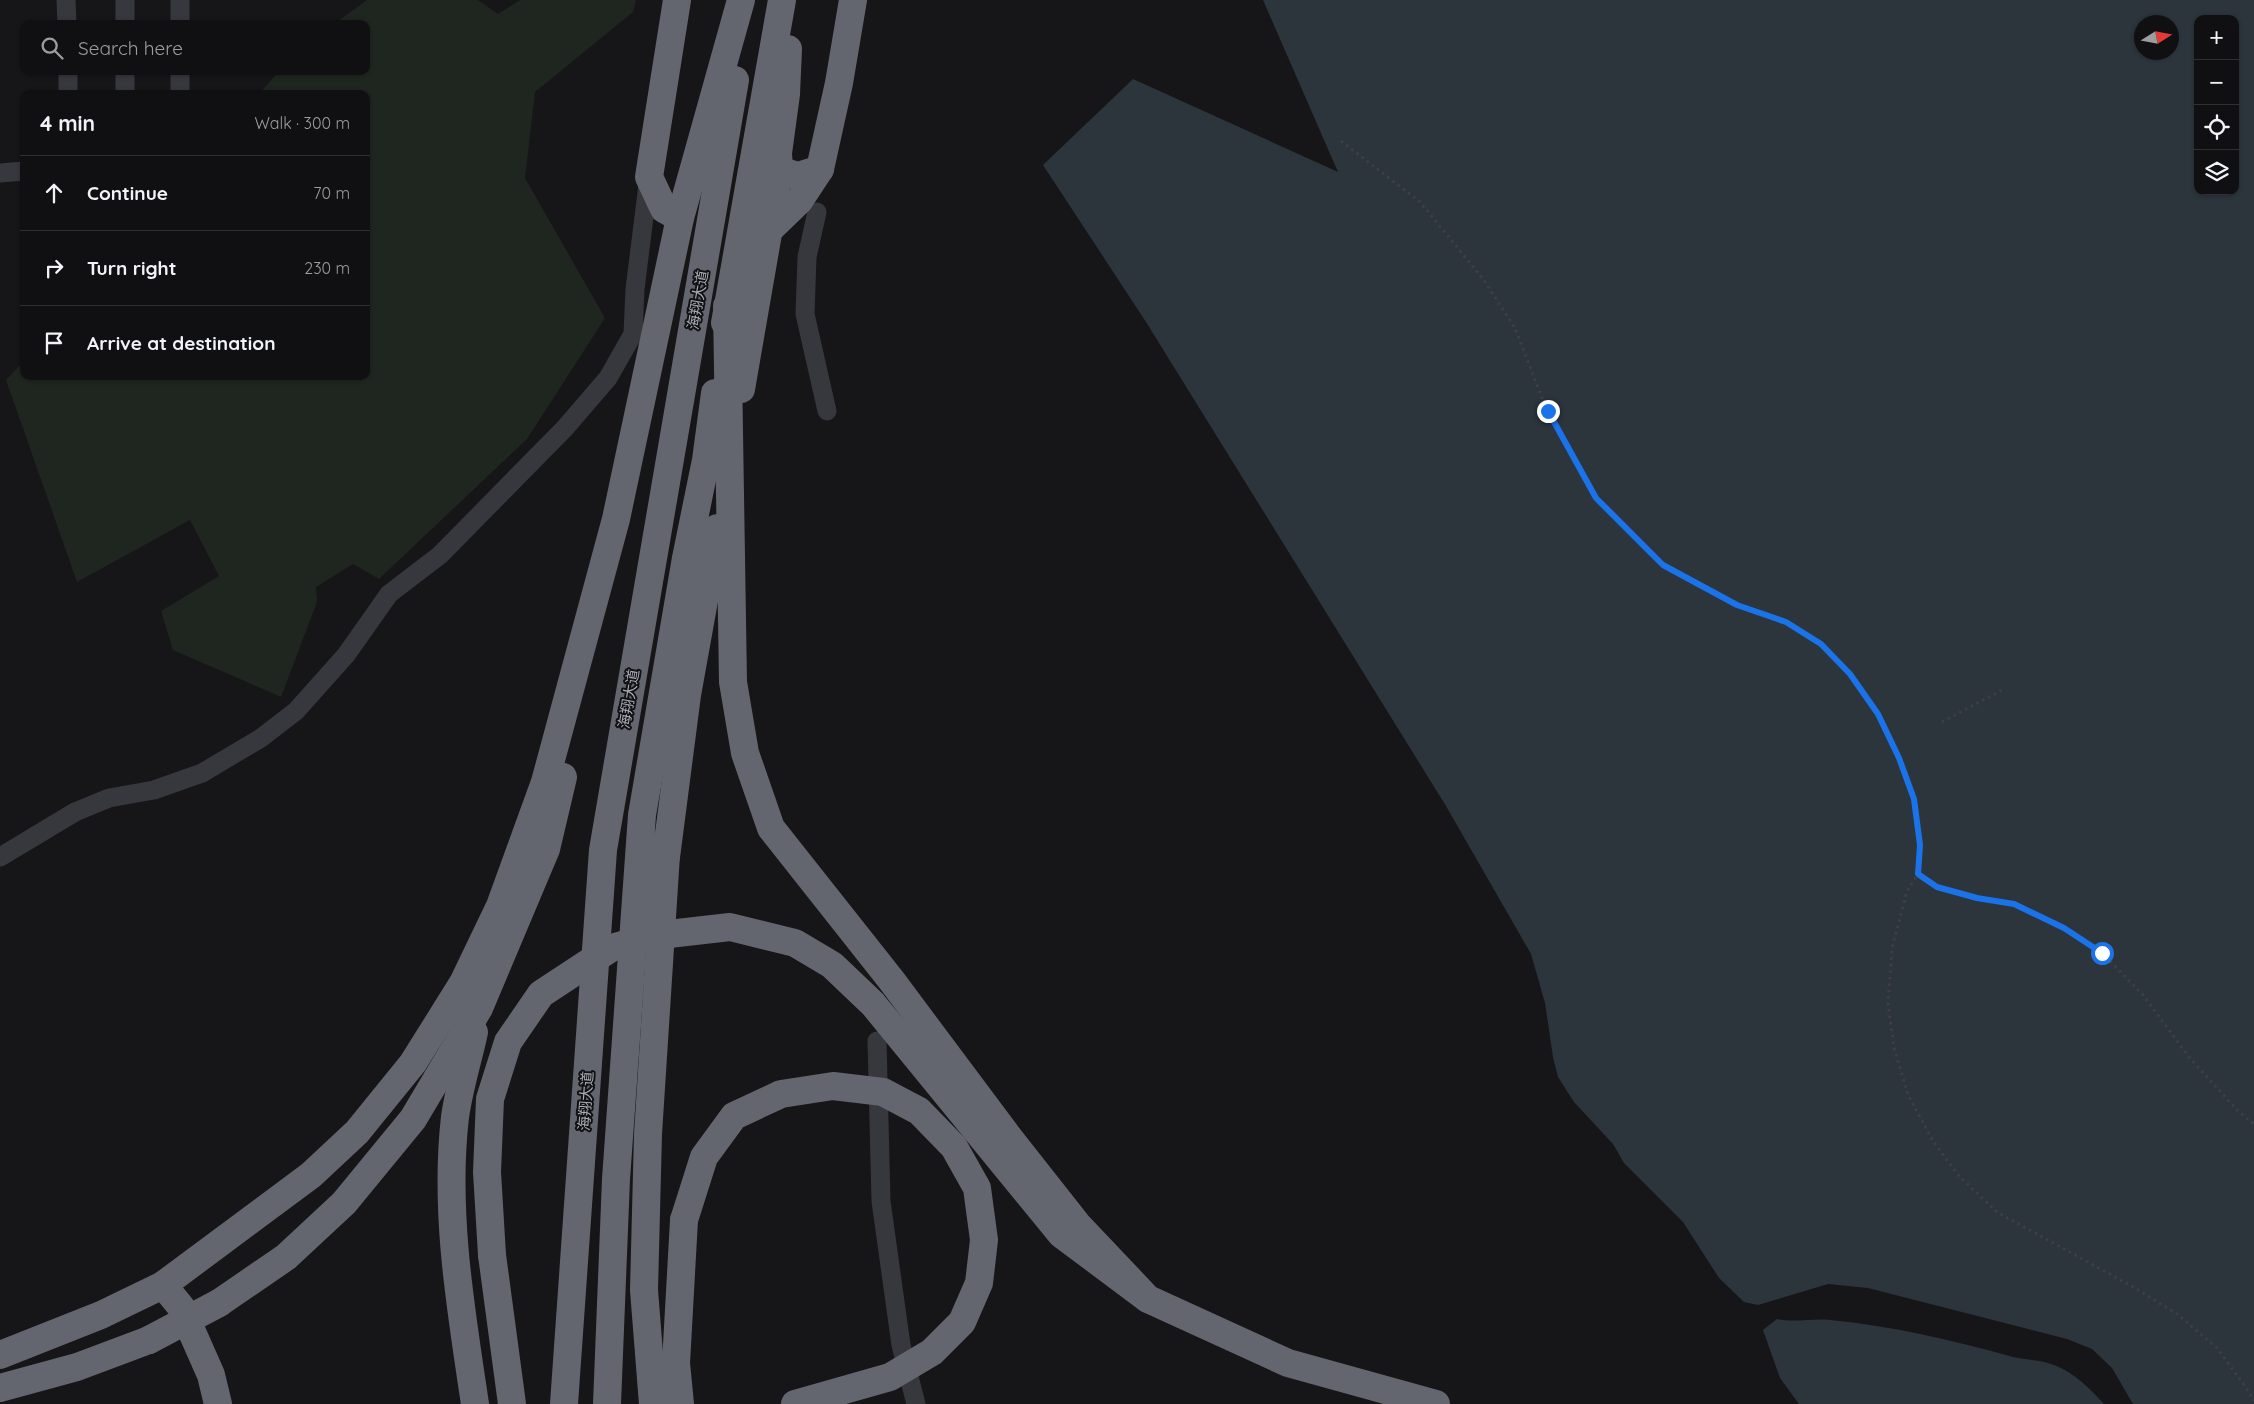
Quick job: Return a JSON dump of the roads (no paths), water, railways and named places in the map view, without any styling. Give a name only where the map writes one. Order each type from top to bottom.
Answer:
[{"type":"highway","points":[[677,0],[649,177],[664,209],[680,218]]},
{"type":"highway","points":[[0,1388],[77,1367],[149,1340],[219,1303],[286,1257],[344,1203],[412,1119],[479,1008],[546,849],[581,703],[616,519],[680,218],[741,0]]},
{"type":"highway","name":"海翔大道","points":[[564,1404],[604,850],[748,0]]},
{"type":"highway","name":"海翔大道","points":[[607,1404],[616,1179],[642,815],[686,558],[706,460],[727,306],[782,0]]},
{"type":"highway","points":[[666,857],[687,695],[779,170],[778,153],[786,94],[790,0]]},
{"type":"highway","points":[[769,230],[799,201],[820,169],[839,83],[853,0]]},
{"type":"highway","points":[[779,170],[798,176],[820,169]]},
{"type":"highway","points":[[727,306],[730,451],[729,555],[733,682],[745,754],[771,828],[892,981],[1010,1139],[1077,1224],[1148,1299]]},
{"type":"highway","points":[[0,1355],[101,1314],[163,1285],[311,1175],[357,1132],[412,1063],[463,983],[500,906],[545,782],[616,519]]},
{"type":"highway","points":[[653,1404],[644,1290],[648,1134],[686,558]]},
{"type":"highway","points":[[512,1404],[492,1255],[487,1172],[490,1099],[508,1042],[542,994],[611,948],[660,934],[730,927],[795,943],[832,965],[874,1004],[1061,1234],[1148,1299],[1186,1318],[1288,1362],[1436,1404]]},
{"type":"highway","points":[[475,1404],[456,1260],[451,1197],[455,1116],[479,1008]]},
{"type":"highway","points":[[680,1404],[676,1363],[684,1220],[704,1157],[734,1116],[781,1094],[833,1086],[883,1092],[919,1111],[954,1147],[976,1188],[984,1240],[979,1283],[962,1322],[932,1352],[890,1377],[795,1404]]},
{"type":"highway","points":[[163,1285],[170,1311],[193,1370],[198,1404]]},
{"type":"highway","points":[[163,1285],[181,1307],[211,1375],[218,1404]]},
{"type":"street","points":[[66,0],[67,20]]},
{"type":"street","points":[[125,0],[125,20]]},
{"type":"street","points":[[180,0],[180,20]]},
{"type":"street","points":[[68,75],[68,90]]},
{"type":"street","points":[[125,75],[125,90]]},
{"type":"street","points":[[180,75],[180,90]]},
{"type":"street","points":[[0,173],[20,171]]},
{"type":"street","points":[[0,857],[75,812],[109,798],[154,790],[202,774],[261,738],[296,711],[346,655],[389,594],[440,555],[565,428],[608,378],[633,334],[635,289],[649,177]]},
{"type":"street","points":[[817,212],[807,257],[805,314],[827,411]]},
{"type":"street","points":[[877,1041],[881,1201],[901,1345],[916,1404]]}]
